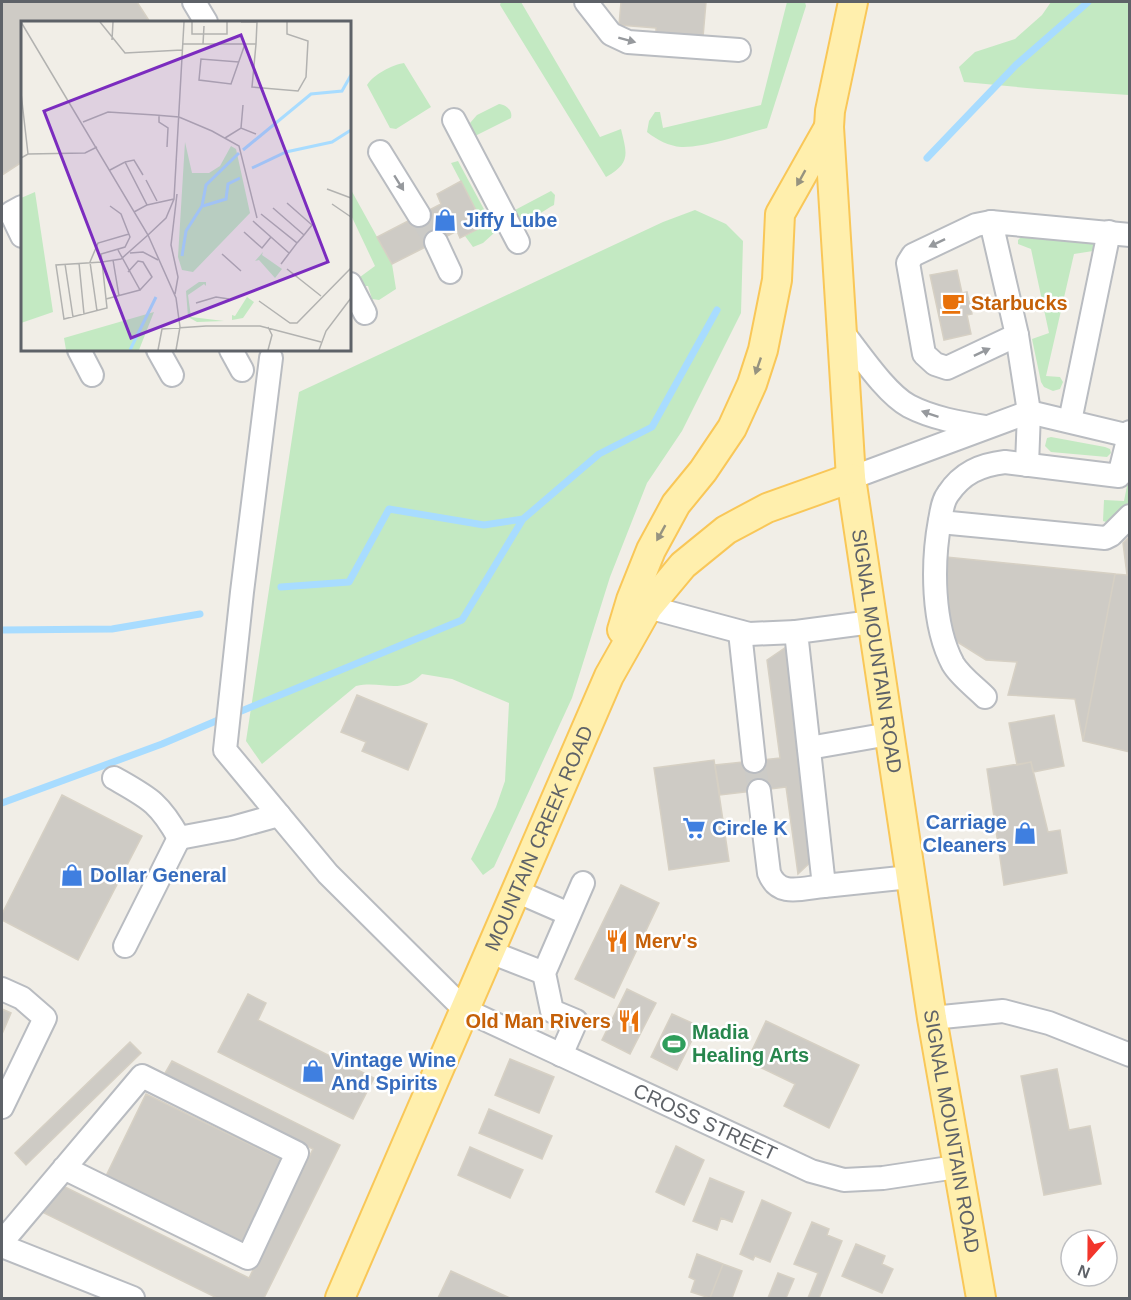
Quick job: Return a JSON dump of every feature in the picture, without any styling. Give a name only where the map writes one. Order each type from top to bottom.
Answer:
[{"type":"main road","name":"SIGNAL MOUNTAIN ROAD","points":[[853,2],[830,111],[829,127],[850,478],[932,1018],[956,1167],[981,1299]]},
{"type":"main road","points":[[609,676],[631,600],[651,550],[676,504],[703,471],[732,428],[752,384],[763,351],[777,280],[780,214],[829,127]]},
{"type":"main road","name":"MOUNTAIN CREEK ROAD","points":[[340,1299],[609,676],[648,607],[683,565],[726,530],[767,508],[850,478]]},
{"type":"street","points":[[194,2],[205,21]]},
{"type":"street","points":[[576,2],[611,34],[628,42],[739,50]]},
{"type":"street","points":[[454,120],[518,242]]},
{"type":"street","points":[[380,152],[419,215]]},
{"type":"street","points":[[12,213],[21,234]]},
{"type":"street","points":[[992,222],[1017,335],[1029,412],[1027,465]]},
{"type":"street","points":[[1017,335],[947,368],[935,364],[924,354],[908,263],[914,255],[976,225],[992,222],[1119,233],[1070,421]]},
{"type":"street","points":[[436,242],[450,272]]},
{"type":"street","points":[[351,286],[365,313]]},
{"type":"street","points":[[840,329],[889,389],[908,405],[955,422],[987,427]]},
{"type":"street","points":[[80,351],[92,375]]},
{"type":"street","points":[[159,351],[172,375]]},
{"type":"street","points":[[232,351],[242,370]]},
{"type":"street","name":"CROSS STREET","points":[[271,358],[243,580],[225,750],[328,874],[465,1010],[561,1055],[811,1171],[844,1180],[883,1178],[956,1167]]},
{"type":"street","points":[[850,478],[1029,412],[1129,434],[1119,476],[1005,462],[988,464],[974,469],[960,480],[943,502],[934,555],[935,594],[943,637],[954,665],[985,697]]},
{"type":"street","points":[[940,522],[1105,538],[1130,516]]},
{"type":"street","points":[[648,607],[749,634],[796,632],[872,622]]},
{"type":"street","points":[[740,632],[754,761]]},
{"type":"street","points":[[796,632],[824,886]]},
{"type":"street","points":[[809,748],[889,734]]},
{"type":"street","points":[[114,778],[152,800],[167,816],[179,838]]},
{"type":"street","points":[[759,790],[769,873],[777,887],[785,890],[910,877]]},
{"type":"street","points":[[179,838],[232,828],[279,815]]},
{"type":"street","points":[[125,946],[179,838]]},
{"type":"street","points":[[561,1055],[576,1022],[552,1011],[544,973],[583,883]]},
{"type":"street","points":[[516,891],[570,914]]},
{"type":"street","points":[[490,952],[544,973]]},
{"type":"street","points":[[2,989],[22,998],[45,1018],[2,1107]]},
{"type":"street","points":[[932,1018],[1003,1011],[1049,1023],[1130,1055]]},
{"type":"street","points":[[64,1168],[248,1258],[297,1153],[142,1076],[64,1168],[2,1244],[133,1299]]},
{"type":"green space","points":[[501,2],[521,2],[600,137],[621,129],[625,157],[620,167],[614,172],[606,177],[500,5]]},
{"type":"green space","points":[[787,2],[805,2],[806,6],[767,128],[690,147],[668,144],[647,132],[649,121],[655,112],[660,112],[663,128],[761,105]]},
{"type":"green space","points":[[1051,2],[1129,2],[1129,95],[964,82],[959,67],[975,52],[1015,39],[1042,15]]},
{"type":"green space","points":[[404,63],[431,107],[396,129],[390,128],[367,85],[384,71]]},
{"type":"green space","points":[[499,104],[508,108],[511,118],[475,136],[470,123],[477,115]]},
{"type":"green space","points":[[458,161],[493,226],[494,233],[483,243],[473,247],[465,236],[484,226],[451,163]]},
{"type":"green space","points":[[351,190],[392,264],[396,289],[379,300],[372,299],[368,286],[363,286],[360,277],[375,266],[351,215]]},
{"type":"green space","points":[[551,191],[555,195],[554,205],[530,217],[515,215],[515,210]]},
{"type":"green space","points":[[695,210],[726,224],[743,241],[741,313],[682,431],[647,483],[610,577],[572,698],[494,867],[483,875],[471,859],[496,807],[505,781],[509,703],[452,679],[422,674],[414,681],[399,686],[356,686],[262,764],[246,741],[299,392],[663,222]]},
{"type":"green space","points":[[1021,237],[1091,239],[1097,247],[1093,251],[1074,254],[1046,376],[1060,377],[1063,382],[1060,389],[1053,391],[1044,387],[1041,382],[1032,339],[1049,333],[1031,249],[1018,244]]},
{"type":"green space","points":[[1047,438],[1105,447],[1110,449],[1111,453],[1107,457],[1051,452],[1045,446]]},
{"type":"green space","points":[[1129,476],[1129,502],[1106,522],[1103,521],[1104,500],[1124,501]]},
{"type":"building","points":[[2,2],[137,2],[149,21],[21,21],[21,163],[2,175]]},
{"type":"building","points":[[621,2],[706,2],[703,37],[656,34],[656,28],[619,25]]},
{"type":"building","name":"Jiffy Lube","points":[[461,181],[484,226],[460,238],[457,231],[392,264],[377,237],[441,204],[437,194]]},
{"type":"building","name":"Starbucks","points":[[957,270],[962,293],[967,292],[972,314],[967,315],[971,334],[944,340],[930,275]]},
{"type":"building","points":[[1130,536],[1130,752],[1083,741],[1115,574],[1127,575],[1123,543]]},
{"type":"building","points":[[946,557],[1115,574],[1083,741],[1075,699],[1008,695],[1017,662],[986,660],[951,638]]},
{"type":"building","name":"Circle K","points":[[792,643],[816,857],[798,874],[786,787],[720,795],[715,765],[780,758],[767,660]]},
{"type":"building","points":[[357,695],[427,724],[408,770],[362,751],[366,742],[341,732]]},
{"type":"building","points":[[1054,715],[1064,766],[1033,772],[1031,762],[1017,765],[1009,723]]},
{"type":"building","name":"Circle K","points":[[714,760],[729,861],[669,870],[654,768]]},
{"type":"building","points":[[1031,762],[1048,832],[1060,830],[1067,873],[1004,885],[987,769]]},
{"type":"building","name":"Dollar General","points":[[62,795],[142,836],[78,960],[2,920],[2,914]]},
{"type":"building","points":[[621,885],[659,903],[614,998],[575,979]]},
{"type":"building","points":[[627,989],[656,1003],[630,1054],[602,1040]]},
{"type":"building","points":[[248,994],[266,1003],[258,1020],[374,1078],[353,1119],[218,1052]]},
{"type":"building","points":[[2,1009],[11,1013],[2,1034]]},
{"type":"building","points":[[672,1014],[699,1026],[677,1070],[651,1057]]},
{"type":"building","points":[[766,1021],[859,1065],[829,1128],[784,1106],[795,1084],[747,1061]]},
{"type":"building","points":[[130,1042],[141,1053],[26,1165],[15,1153]]},
{"type":"building","points":[[510,1059],[554,1077],[539,1113],[495,1095]]},
{"type":"building","points":[[172,1061],[340,1145],[264,1298],[217,1298],[40,1211],[55,1182],[249,1278],[313,1149],[164,1075]]},
{"type":"building","points":[[1057,1069],[1069,1130],[1090,1126],[1101,1184],[1044,1195],[1021,1076]]},
{"type":"building","points":[[146,1094],[282,1160],[242,1242],[106,1176]]},
{"type":"building","points":[[489,1109],[552,1136],[542,1159],[479,1133]]},
{"type":"building","points":[[676,1146],[704,1160],[684,1205],[656,1192]]},
{"type":"building","points":[[470,1147],[523,1170],[510,1198],[458,1175]]},
{"type":"building","points":[[710,1178],[744,1192],[732,1222],[721,1218],[717,1230],[693,1221]]},
{"type":"building","points":[[762,1200],[791,1213],[770,1262],[755,1256],[753,1260],[740,1254]]},
{"type":"building","points":[[812,1222],[829,1229],[827,1235],[842,1241],[819,1298],[808,1298],[818,1273],[794,1264]]},
{"type":"building","points":[[856,1244],[885,1256],[882,1264],[893,1269],[882,1293],[842,1276]]},
{"type":"building","points":[[697,1254],[723,1264],[710,1298],[691,1292],[695,1280],[689,1277]]},
{"type":"building","points":[[723,1264],[742,1271],[732,1298],[710,1298]]},
{"type":"building","points":[[451,1271],[510,1298],[438,1298]]},
{"type":"building","points":[[778,1273],[794,1279],[786,1298],[768,1298]]},
{"type":"waterway","points":[[927,158],[1016,65],[1088,2]]},
{"type":"waterway","points":[[234,714],[462,620],[523,519],[599,454],[652,427],[717,310]]},
{"type":"waterway","points":[[281,587],[349,582],[389,509],[484,525],[523,519]]},
{"type":"waterway","points":[[2,630],[112,629],[200,614]]},
{"type":"waterway","points":[[2,803],[162,744],[223,718]]},
{"type":"tunnel","points":[[419,215],[436,242]]},
{"type":"tunnel","points":[[754,761],[759,791]]},
{"type":"place","name":"Jiffy Lube","points":[[445,220]]},
{"type":"place","name":"Starbucks","points":[[953,303]]},
{"type":"place","name":"Circle K","points":[[694,828]]},
{"type":"place","name":"Carriage Cleaners","points":[[1025,833]]},
{"type":"place","name":"Dollar General","points":[[72,875]]},
{"type":"place","name":"Merv's","points":[[617,941]]},
{"type":"place","name":"Old Man Rivers","points":[[629,1021]]},
{"type":"place","name":"Madia Healing Arts","points":[[674,1044]]},
{"type":"place","name":"Vintage Wine And Spirits","points":[[313,1071]]}]
